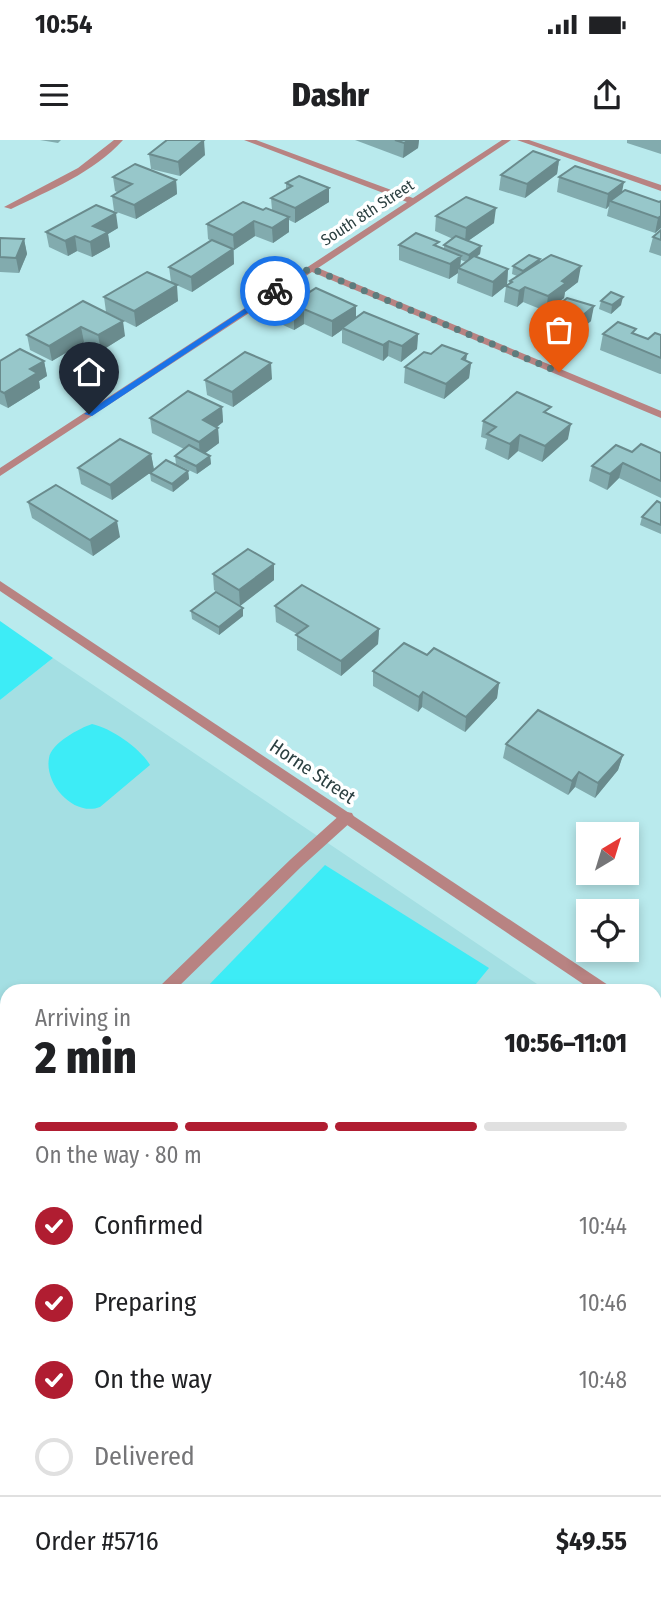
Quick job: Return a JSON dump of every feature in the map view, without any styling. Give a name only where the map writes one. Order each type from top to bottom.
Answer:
[{"type":"street","points":[[8,207],[75,173],[107,152],[119,140]]},
{"type":"street","points":[[248,140],[413,201]]},
{"type":"street","name":"South 8th Street","points":[[0,473],[507,140]]},
{"type":"street","points":[[521,140],[661,188]]},
{"type":"street","points":[[310,268],[661,415]]},
{"type":"street","name":"Horne Street","points":[[0,585],[594,984]]},
{"type":"street","points":[[172,984],[347,817]]},
{"type":"shaded area","points":[[0,621],[53,658],[0,700]]},
{"type":"shaded area","points":[[53,658],[537,984],[0,984],[0,700]]},
{"type":"shaded area","points":[[92,724],[124,740],[150,765],[100,807],[90,809],[71,803],[56,788],[51,778],[49,758],[60,742]]},
{"type":"shaded area","points":[[325,865],[489,968],[476,984],[210,984]]},
{"type":"building","points":[[167,140],[204,140],[178,162],[149,154]]},
{"type":"building","points":[[533,151],[559,160],[527,184],[501,175]]},
{"type":"building","points":[[135,164],[176,180],[134,205],[112,196],[132,184],[113,177]]},
{"type":"building","points":[[575,166],[624,182],[608,194],[559,177]]},
{"type":"building","points":[[299,176],[329,188],[295,208],[271,198],[292,186],[286,183]]},
{"type":"building","points":[[625,190],[661,201],[661,216],[658,218],[610,201]]},
{"type":"building","points":[[466,197],[496,208],[466,228],[436,216]]},
{"type":"building","points":[[243,202],[289,217],[272,228],[254,221],[233,235],[207,224]]},
{"type":"building","points":[[96,205],[116,213],[93,226],[108,232],[90,242],[75,236],[65,241],[46,232]]},
{"type":"building","points":[[661,230],[661,240],[653,237]]},
{"type":"building","points":[[416,233],[439,242],[434,245],[461,256],[450,264],[399,245]]},
{"type":"building","points":[[456,236],[481,246],[469,255],[444,245]]},
{"type":"building","points":[[0,238],[24,239],[16,258],[0,257]]},
{"type":"building","points":[[212,240],[233,249],[191,277],[169,267]]},
{"type":"building","points":[[529,255],[540,259],[523,271],[513,266]]},
{"type":"building","points":[[551,255],[581,266],[562,281],[566,283],[548,296],[525,287],[519,291],[506,286],[512,282],[510,281]]},
{"type":"building","points":[[474,256],[508,269],[493,282],[458,268]]},
{"type":"building","points":[[147,272],[177,285],[134,311],[104,297]]},
{"type":"building","points":[[316,288],[356,306],[332,321],[304,309],[294,315],[282,310]]},
{"type":"building","points":[[611,292],[623,297],[612,305],[601,301]]},
{"type":"building","points":[[567,298],[594,306],[582,316],[577,314],[569,320],[559,316],[555,320],[540,314],[551,306],[555,308]]},
{"type":"building","points":[[83,301],[123,321],[98,335],[81,327],[49,346],[27,335]]},
{"type":"building","points":[[364,312],[418,334],[402,346],[389,341],[383,345],[342,328]]},
{"type":"building","points":[[618,322],[636,329],[632,333],[648,339],[655,333],[661,335],[661,358],[603,334]]},
{"type":"building","points":[[442,345],[467,354],[462,359],[471,363],[446,384],[405,367],[424,352],[431,354]]},
{"type":"building","points":[[20,349],[44,361],[30,369],[37,373],[4,393],[0,391],[0,361]]},
{"type":"building","points":[[245,352],[271,363],[232,392],[205,380]]},
{"type":"building","points":[[188,391],[222,407],[203,420],[218,428],[199,442],[150,418]]},
{"type":"building","points":[[517,392],[551,407],[544,412],[571,424],[545,446],[520,435],[510,444],[487,434],[496,427],[483,421]]},
{"type":"building","points":[[120,439],[151,454],[110,485],[78,468]]},
{"type":"building","points":[[641,444],[661,453],[661,481],[623,463],[610,474],[592,466],[616,445],[632,452]]},
{"type":"building","points":[[189,445],[210,456],[196,466],[175,456]]},
{"type":"building","points":[[166,460],[188,471],[172,484],[150,473]]},
{"type":"building","points":[[56,485],[117,521],[90,540],[28,502]]},
{"type":"building","points":[[657,501],[661,503],[661,525],[642,517]]},
{"type":"building","points":[[248,549],[274,564],[239,590],[213,574]]},
{"type":"building","points":[[302,585],[379,629],[341,661],[296,635],[308,626],[275,606]]},
{"type":"building","points":[[216,592],[243,608],[219,627],[191,611]]},
{"type":"building","points":[[404,643],[427,655],[434,648],[499,683],[466,717],[423,692],[419,697],[373,671]]},
{"type":"building","points":[[538,710],[623,755],[598,783],[579,772],[572,781],[506,744]]},
{"type":"way so far","points":[[275,291],[310,268],[559,372]]},
{"type":"route","points":[[89,414],[275,291]]}]
